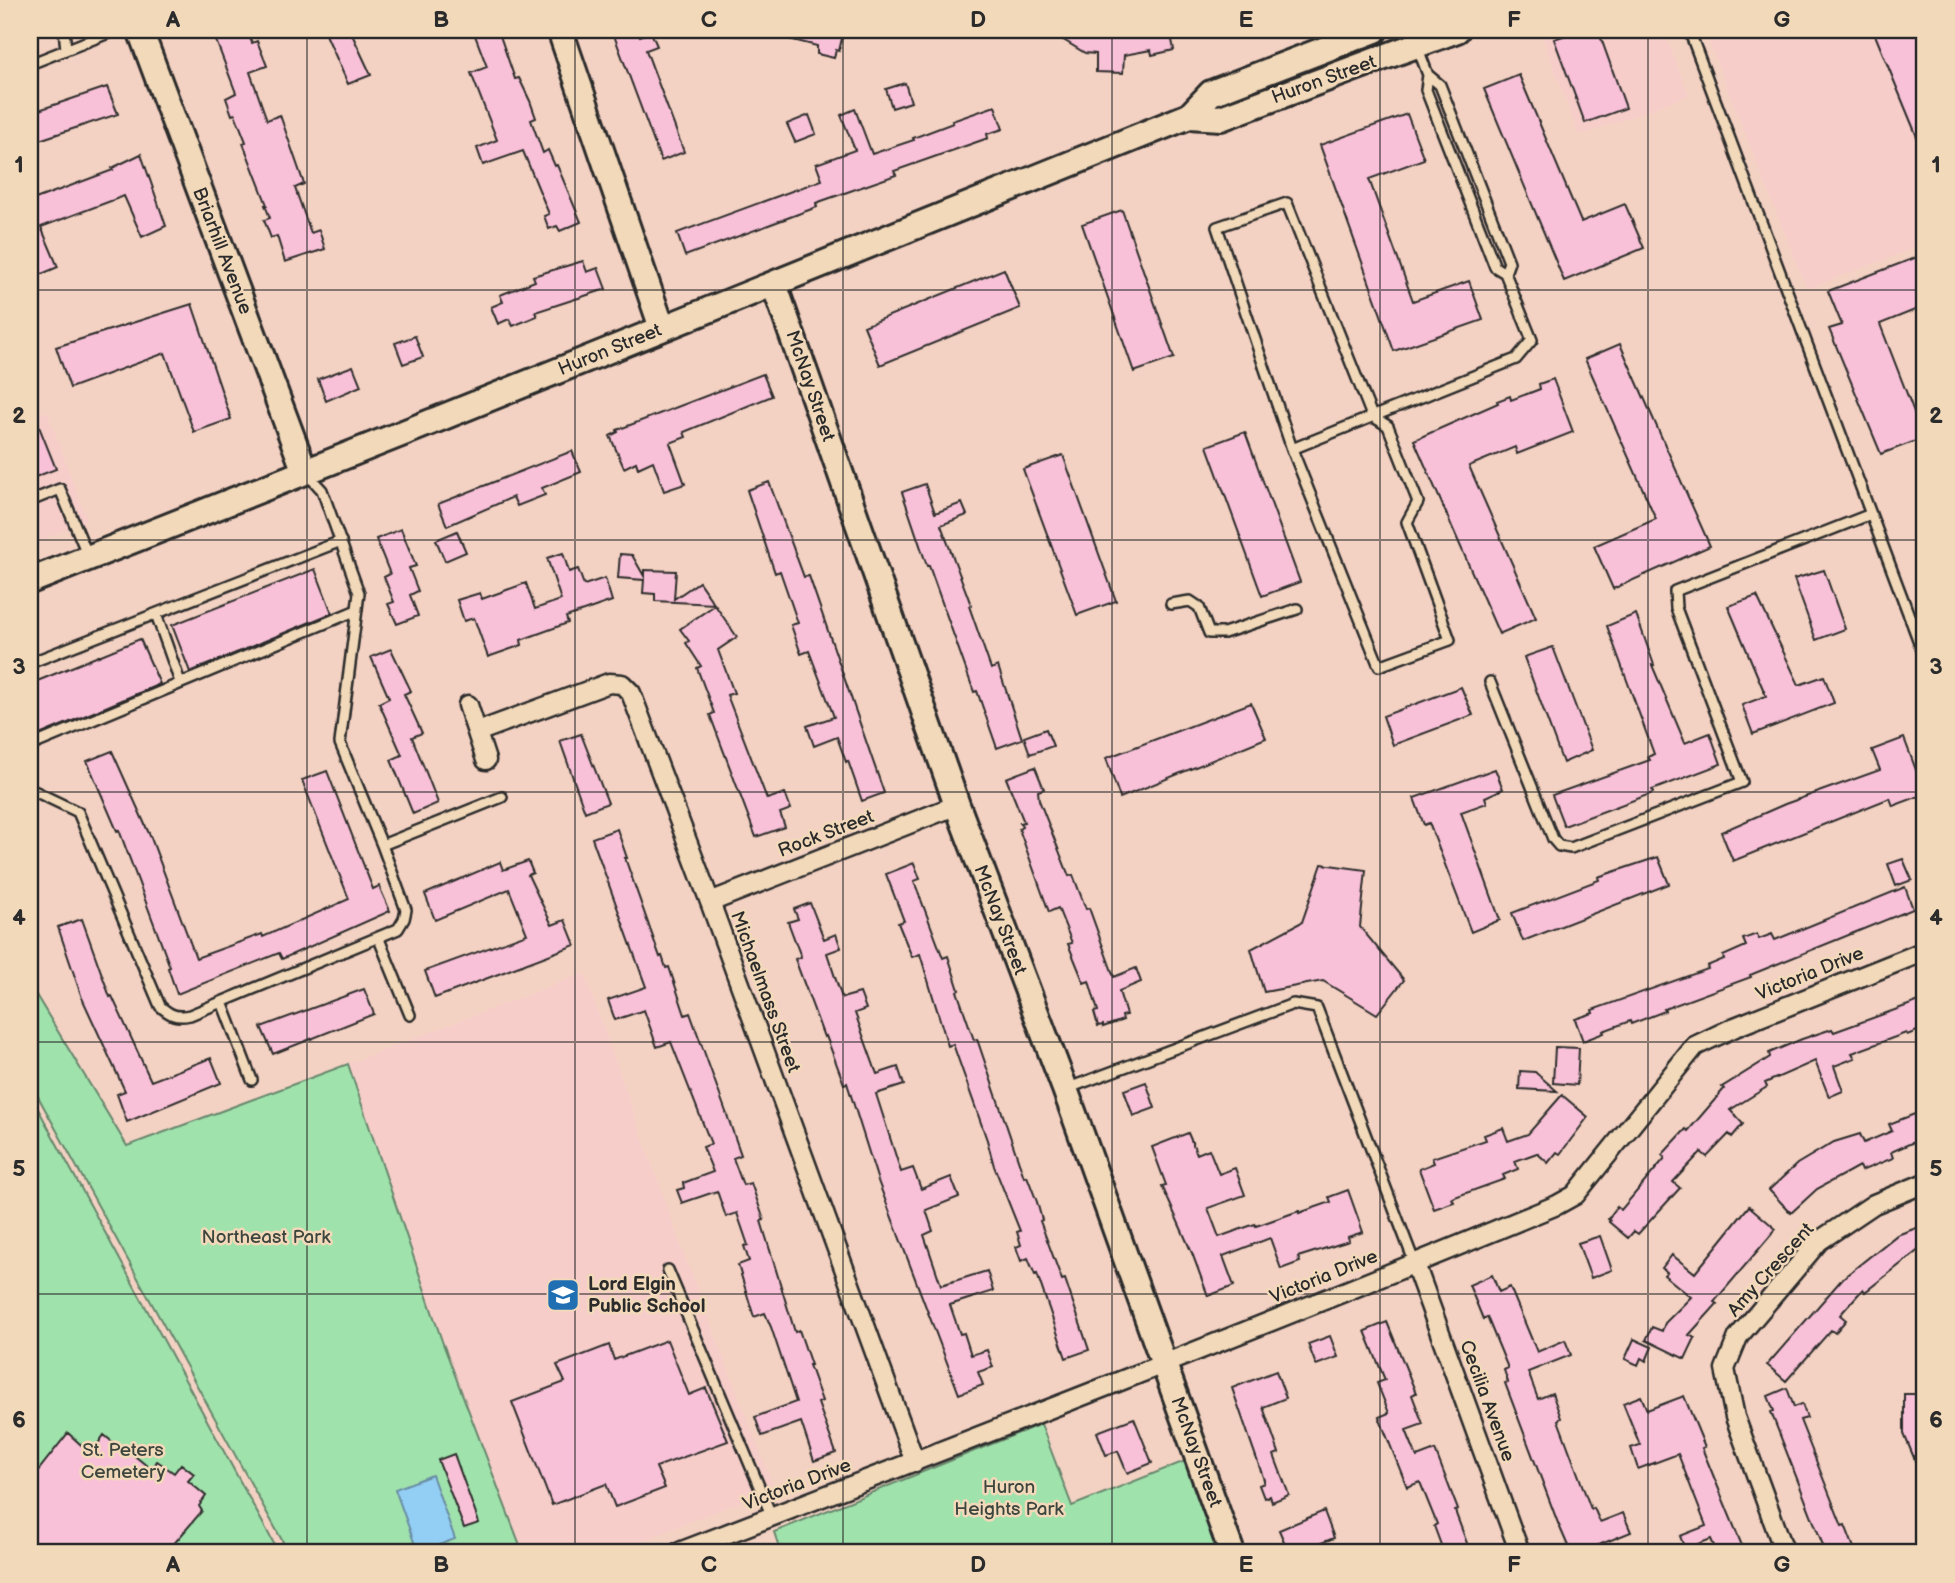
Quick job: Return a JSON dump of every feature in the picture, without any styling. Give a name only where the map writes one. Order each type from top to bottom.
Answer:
[{"type":"street","name":"Briarhill Avenue","points":[[140,30],[305,472]]},
{"type":"street","points":[[560,30],[662,328]]},
{"type":"street","name":"Huron Street","points":[[30,581],[1189,116],[1211,93],[1374,30]]},
{"type":"street","name":"Huron Street","points":[[1189,116],[1221,118],[1414,37],[1457,30]]},
{"type":"street","name":"McNay Street","points":[[774,284],[957,805],[1065,1089],[1232,1553]]},
{"type":"street","name":"Michaelmass Street","points":[[477,732],[609,683],[622,684],[631,693],[915,1462]]},
{"type":"street","points":[[468,705],[486,760]]},
{"type":"street","name":"Rock Street","points":[[710,902],[957,805]]},
{"type":"street","name":"Victoria Drive","points":[[677,1553],[915,1462],[1557,1205],[1575,1195],[1695,1046],[1735,1027],[1925,951]]},
{"type":"street","name":"Amy Crescent","points":[[1785,1553],[1735,1417],[1725,1369],[1738,1337],[1819,1241],[1874,1204],[1925,1183]]},
{"type":"street","name":"Cecilia Avenue","points":[[1415,1264],[1520,1553]]},
{"type":"lane","points":[[64,30],[66,49]]},
{"type":"lane","points":[[30,64],[116,30]]},
{"type":"lane","points":[[1689,30],[1925,658]]},
{"type":"lane","points":[[1414,37],[1428,75],[1426,90],[1436,116],[1495,267],[1506,273]]},
{"type":"lane","points":[[1292,449],[1516,359],[1532,340],[1506,273],[1509,262],[1440,85],[1428,75]]},
{"type":"lane","points":[[1287,203],[1372,416],[1388,426],[1418,502],[1407,522],[1450,640],[1379,666],[1292,449],[1217,227],[1287,203]]},
{"type":"lane","points":[[30,789],[78,813],[160,1006],[168,1014],[179,1017],[222,1002],[398,929],[406,910],[340,743],[359,593],[322,490],[305,472]]},
{"type":"lane","points":[[30,501],[60,489],[89,557]]},
{"type":"lane","points":[[1490,682],[1553,839],[1559,846],[1571,848],[1742,782],[1675,608],[1675,591],[1871,514]]},
{"type":"lane","points":[[30,663],[341,541]]},
{"type":"lane","points":[[1171,604],[1190,601],[1199,607],[1209,633],[1224,633],[1297,609]]},
{"type":"lane","points":[[30,746],[357,610]]},
{"type":"lane","points":[[156,614],[180,682]]},
{"type":"lane","points":[[382,845],[502,797]]},
{"type":"lane","points":[[379,939],[410,1015]]},
{"type":"lane","points":[[222,1002],[252,1080]]},
{"type":"lane","points":[[1065,1089],[1293,1004],[1317,1008],[1415,1264]]},
{"type":"lane","points":[[668,1270],[772,1517]]},
{"type":"shaded area","points":[[1550,30],[1663,30],[1689,95],[1579,136],[1541,33]]},
{"type":"shaded area","points":[[1704,30],[1925,30],[1925,244],[1807,289]]},
{"type":"shaded area","points":[[47,411],[87,520],[30,545],[30,419]]},
{"type":"shaded area","name":"Lord Elgin Public School","points":[[584,973],[682,1249],[774,1488],[613,1553],[523,1553],[442,1341],[348,1064]]},
{"type":"green space","name":"Northeast Park","points":[[30,985],[127,1146],[348,1064],[442,1341],[523,1553],[289,1553],[30,1082]]},
{"type":"green space","name":"St. Peters Cemetery","points":[[30,1094],[279,1553],[30,1553]]},
{"type":"green space","name":"Huron Heights Park","points":[[1041,1424],[1072,1506],[1185,1461],[1220,1553],[781,1553],[774,1532]]},
{"type":"water","points":[[432,1475],[455,1539],[418,1553],[395,1489]]},
{"type":"building","points":[[212,30],[247,30],[252,43],[257,41],[267,66],[250,72],[267,120],[280,115],[304,184],[295,188],[311,233],[319,230],[325,249],[285,262],[277,236],[271,238],[264,220],[270,218],[267,205],[243,143],[246,142],[226,98],[236,93]]},
{"type":"building","points":[[324,30],[350,30],[371,75],[348,84]]},
{"type":"building","points":[[473,30],[498,30],[515,79],[519,78],[530,101],[536,118],[531,120],[543,153],[548,150],[555,166],[557,165],[581,222],[560,231],[557,226],[549,229],[544,216],[549,214],[523,151],[483,165],[477,148],[497,140],[471,73],[487,67]]},
{"type":"building","points":[[612,30],[638,30],[640,36],[651,32],[657,46],[646,50],[684,152],[661,161]]},
{"type":"building","points":[[774,30],[844,30],[839,51],[836,50],[834,58],[817,54],[817,46],[773,35]]},
{"type":"building","points":[[1047,30],[1170,30],[1174,50],[1152,55],[1151,50],[1124,55],[1123,73],[1096,72],[1096,54],[1085,53]]},
{"type":"building","points":[[1581,30],[1598,30],[1626,108],[1585,123],[1554,39]]},
{"type":"building","points":[[1873,30],[1925,30],[1925,156]]},
{"type":"building","points":[[1519,75],[1581,222],[1625,204],[1644,248],[1564,281],[1484,89]]},
{"type":"building","points":[[905,83],[911,102],[892,108],[886,89]]},
{"type":"building","points":[[107,87],[118,114],[30,143],[30,113]]},
{"type":"building","points":[[995,106],[1003,129],[987,134],[988,138],[894,171],[896,175],[816,203],[817,207],[685,256],[677,233],[822,180],[816,164],[855,150],[841,115],[855,109],[872,154],[914,140],[913,138],[953,123],[952,121]]},
{"type":"building","points":[[1407,114],[1424,159],[1369,179],[1413,301],[1469,281],[1483,320],[1394,351],[1320,145]]},
{"type":"building","points":[[809,115],[816,134],[795,142],[787,124]]},
{"type":"building","points":[[141,154],[166,226],[142,237],[124,196],[41,227],[58,267],[30,279],[30,201],[113,170],[112,168]]},
{"type":"building","points":[[1122,210],[1174,358],[1134,372],[1082,224]]},
{"type":"building","points":[[1925,254],[1925,306],[1880,324],[1924,438],[1881,454],[1829,329],[1842,325],[1828,291]]},
{"type":"building","points":[[583,261],[587,272],[598,268],[606,289],[535,312],[537,316],[513,326],[509,319],[498,324],[491,307],[503,302],[500,295],[535,281],[533,276]]},
{"type":"building","points":[[1004,269],[1020,308],[880,365],[864,326]]},
{"type":"building","points":[[192,304],[231,419],[194,432],[165,353],[70,388],[56,347]]},
{"type":"building","points":[[415,336],[423,357],[403,364],[395,343]]},
{"type":"building","points":[[1620,344],[1710,546],[1613,589],[1594,546],[1656,519],[1585,359]]},
{"type":"building","points":[[353,366],[361,386],[326,401],[318,379]]},
{"type":"building","points":[[763,374],[772,396],[684,432],[686,437],[670,443],[685,484],[664,491],[653,461],[638,468],[636,462],[624,468],[610,436],[618,432],[617,430]]},
{"type":"building","points":[[1553,379],[1573,432],[1517,454],[1515,447],[1469,466],[1536,618],[1499,634],[1414,440],[1498,403],[1497,401],[1510,396],[1511,400],[1540,389],[1539,384]]},
{"type":"building","points":[[30,404],[56,469],[30,479]]},
{"type":"building","points":[[1245,432],[1300,582],[1262,596],[1207,446]]},
{"type":"building","points":[[572,451],[581,472],[542,488],[545,495],[517,506],[513,497],[447,526],[438,504]]},
{"type":"building","points":[[1063,455],[1116,601],[1077,615],[1023,469]]},
{"type":"building","points":[[769,482],[804,577],[809,576],[884,793],[862,801],[837,737],[814,746],[807,726],[834,717],[809,651],[801,654],[791,625],[798,623],[780,571],[775,573],[747,490]]},
{"type":"building","points":[[925,484],[935,513],[962,503],[967,515],[941,525],[991,669],[998,666],[1022,739],[997,748],[927,566],[902,492]]},
{"type":"building","points":[[401,529],[416,566],[409,568],[418,591],[410,595],[418,616],[397,624],[388,604],[394,602],[384,577],[390,574],[376,539]]},
{"type":"building","points":[[457,531],[466,552],[445,561],[436,540]]},
{"type":"building","points":[[563,553],[569,572],[578,569],[584,585],[605,578],[612,601],[566,617],[568,623],[521,640],[522,645],[488,657],[474,618],[464,621],[457,600],[480,593],[482,599],[526,583],[535,609],[561,600],[547,558]]},
{"type":"building","points":[[620,554],[632,555],[644,576],[644,570],[676,571],[674,599],[699,582],[714,604],[655,601],[655,594],[643,593],[644,580],[618,578]]},
{"type":"building","points":[[315,569],[332,613],[190,672],[172,625]]},
{"type":"building","points":[[1824,570],[1845,629],[1816,640],[1794,579]]},
{"type":"building","points":[[1757,596],[1799,685],[1824,676],[1834,703],[1753,734],[1742,705],[1766,696],[1728,606]]},
{"type":"building","points":[[715,605],[737,637],[718,650],[734,693],[727,695],[767,799],[785,793],[791,809],[780,813],[785,827],[756,837],[710,715],[714,713],[697,668],[701,666],[680,629]]},
{"type":"building","points":[[1636,614],[1652,665],[1685,743],[1710,733],[1721,764],[1564,826],[1552,795],[1650,760],[1648,757],[1654,754],[1607,626]]},
{"type":"building","points":[[140,639],[160,684],[30,739],[30,684]]},
{"type":"building","points":[[1553,647],[1592,750],[1563,763],[1524,657]]},
{"type":"building","points":[[391,649],[411,691],[404,694],[422,733],[412,737],[438,803],[413,814],[391,760],[402,755],[379,703],[389,698],[371,657]]},
{"type":"building","points":[[1461,687],[1473,715],[1393,745],[1383,716]]},
{"type":"building","points":[[1251,703],[1266,738],[1120,798],[1106,758]]},
{"type":"building","points":[[1046,729],[1053,746],[1030,754],[1024,737]]},
{"type":"building","points":[[581,734],[608,803],[585,812],[560,741]]},
{"type":"building","points":[[1904,738],[1925,794],[1893,806],[1890,798],[1733,861],[1721,832],[1785,804],[1880,770],[1872,750]]},
{"type":"building","points":[[112,751],[151,838],[196,958],[262,934],[263,937],[349,899],[302,780],[327,771],[373,889],[379,886],[390,911],[282,959],[279,953],[177,994],[168,968],[170,967],[119,830],[117,831],[87,761]]},
{"type":"building","points":[[1035,767],[1044,789],[1038,791],[1039,800],[1069,876],[1073,875],[1086,909],[1089,908],[1114,977],[1136,968],[1141,982],[1119,991],[1126,1015],[1122,1016],[1123,1020],[1103,1027],[1098,1026],[1094,1012],[1098,1011],[1089,981],[1084,983],[1068,944],[1072,943],[1058,908],[1049,912],[1019,829],[1022,827],[1020,823],[1024,822],[1006,778]]},
{"type":"building","points":[[1495,769],[1503,789],[1485,797],[1487,803],[1461,812],[1500,920],[1471,932],[1429,823],[1424,825],[1414,798]]},
{"type":"building","points":[[617,829],[660,957],[662,956],[666,968],[669,967],[685,1015],[690,1013],[726,1112],[741,1155],[733,1158],[743,1185],[751,1183],[795,1332],[799,1330],[811,1365],[822,1401],[818,1403],[836,1453],[814,1461],[801,1422],[762,1436],[755,1417],[796,1402],[765,1313],[754,1317],[738,1265],[749,1261],[744,1246],[748,1245],[737,1213],[726,1217],[717,1191],[682,1203],[677,1190],[684,1188],[683,1183],[713,1172],[703,1147],[711,1144],[671,1042],[657,1047],[644,1010],[615,1020],[608,1000],[646,987],[592,838]]},
{"type":"building","points":[[1658,857],[1669,884],[1523,941],[1512,913],[1599,880],[1598,877]]},
{"type":"building","points":[[1903,859],[1912,880],[1896,886],[1888,864]]},
{"type":"building","points":[[528,861],[533,873],[528,875],[552,925],[565,920],[575,945],[435,998],[425,971],[527,934],[509,889],[435,920],[425,894],[500,862],[503,870]]},
{"type":"building","points":[[914,863],[920,879],[914,881],[943,958],[948,956],[974,1040],[977,1039],[1024,1177],[1027,1176],[1037,1202],[1042,1220],[1040,1221],[1062,1280],[1065,1279],[1089,1350],[1066,1358],[1037,1274],[1035,1275],[1028,1258],[1021,1261],[1016,1247],[1021,1245],[1017,1232],[1020,1231],[994,1166],[953,1044],[948,1046],[920,954],[912,957],[898,923],[904,921],[886,874]]},
{"type":"building","points":[[1322,864],[1366,870],[1360,927],[1404,980],[1377,1014],[1323,981],[1264,992],[1251,949],[1302,922]]},
{"type":"building","points":[[1905,887],[1913,909],[1750,975],[1751,977],[1631,1024],[1630,1021],[1603,1031],[1604,1033],[1583,1041],[1575,1019],[1593,1013],[1592,1010],[1708,969],[1707,966],[1724,959],[1723,956],[1746,946],[1743,939],[1757,934],[1759,939],[1772,934],[1775,940]]},
{"type":"building","points":[[810,903],[824,939],[836,934],[841,948],[827,953],[842,998],[860,993],[866,1009],[855,1013],[877,1074],[898,1067],[904,1085],[876,1094],[901,1172],[913,1168],[921,1189],[951,1177],[959,1197],[926,1210],[933,1231],[924,1235],[941,1285],[987,1271],[993,1291],[950,1305],[971,1355],[987,1350],[993,1367],[978,1372],[983,1385],[959,1394],[878,1181],[847,1083],[844,1084],[826,1036],[824,1037],[795,959],[801,957],[788,922],[798,919],[794,909]]},
{"type":"building","points":[[82,919],[110,997],[112,996],[151,1081],[211,1058],[221,1083],[127,1122],[117,1094],[125,1091],[82,998],[58,927]]},
{"type":"building","points":[[364,989],[374,1014],[273,1054],[261,1027]]},
{"type":"building","points":[[1925,999],[1925,1028],[1852,1053],[1855,1058],[1834,1066],[1843,1091],[1829,1097],[1815,1061],[1765,1083],[1767,1087],[1730,1110],[1743,1124],[1732,1137],[1729,1134],[1707,1157],[1701,1152],[1673,1182],[1680,1188],[1638,1234],[1634,1231],[1628,1238],[1609,1222],[1608,1219],[1617,1207],[1621,1210],[1665,1158],[1662,1155],[1686,1129],[1688,1131],[1724,1089],[1722,1087],[1770,1057],[1769,1053],[1802,1039],[1832,1029],[1834,1032]]},
{"type":"building","points":[[1555,1047],[1579,1048],[1577,1085],[1553,1083]]},
{"type":"building","points":[[1520,1071],[1535,1072],[1557,1091],[1519,1089]]},
{"type":"building","points":[[1146,1082],[1155,1108],[1133,1116],[1124,1090]]},
{"type":"building","points":[[1562,1095],[1588,1117],[1560,1154],[1557,1152],[1548,1163],[1537,1153],[1515,1161],[1518,1169],[1503,1175],[1505,1179],[1452,1198],[1454,1202],[1434,1209],[1419,1169],[1434,1163],[1432,1158],[1486,1140],[1484,1135],[1503,1128],[1508,1141],[1528,1134]]},
{"type":"building","points":[[1925,1110],[1925,1137],[1891,1152],[1893,1158],[1861,1171],[1859,1166],[1817,1189],[1791,1213],[1769,1190],[1797,1164],[1834,1142],[1860,1134],[1864,1143],[1892,1131],[1889,1124]]},
{"type":"building","points":[[1188,1133],[1197,1154],[1209,1149],[1219,1174],[1235,1168],[1245,1195],[1208,1208],[1219,1237],[1331,1202],[1329,1197],[1348,1190],[1363,1232],[1348,1237],[1349,1241],[1298,1257],[1300,1262],[1281,1269],[1270,1238],[1223,1256],[1234,1286],[1208,1296],[1162,1186],[1166,1185],[1152,1147]]},
{"type":"building","points":[[1749,1206],[1776,1229],[1689,1335],[1695,1338],[1685,1359],[1646,1340],[1652,1327],[1662,1331],[1665,1323],[1691,1297],[1664,1275],[1667,1272],[1662,1268],[1672,1255],[1695,1273]]},
{"type":"building","points":[[1925,1225],[1925,1245],[1865,1292],[1863,1289],[1840,1315],[1846,1320],[1835,1333],[1831,1330],[1786,1381],[1767,1365],[1843,1278],[1897,1235]]},
{"type":"building","points":[[1600,1236],[1612,1270],[1591,1278],[1578,1243]]},
{"type":"building","points":[[1492,1275],[1499,1292],[1510,1287],[1537,1352],[1565,1340],[1571,1355],[1528,1372],[1538,1399],[1552,1393],[1561,1418],[1558,1420],[1591,1509],[1594,1508],[1600,1522],[1623,1513],[1631,1532],[1596,1546],[1599,1553],[1571,1553],[1558,1523],[1505,1383],[1508,1382],[1504,1370],[1508,1368],[1487,1317],[1483,1319],[1469,1285]]},
{"type":"building","points":[[1387,1322],[1416,1393],[1412,1395],[1423,1424],[1406,1430],[1417,1457],[1435,1450],[1458,1510],[1455,1511],[1468,1546],[1449,1553],[1444,1553],[1434,1526],[1437,1524],[1420,1482],[1407,1487],[1379,1417],[1389,1413],[1377,1383],[1385,1380],[1365,1331]]},
{"type":"building","points":[[1330,1336],[1338,1357],[1316,1365],[1308,1344]]},
{"type":"building","points":[[1634,1339],[1652,1347],[1646,1361],[1641,1358],[1638,1365],[1625,1359]]},
{"type":"building","points":[[667,1340],[689,1395],[706,1388],[728,1441],[656,1467],[665,1488],[615,1507],[606,1484],[552,1505],[512,1402],[565,1382],[557,1365],[609,1345],[614,1360]]},
{"type":"building","points":[[1276,1371],[1286,1398],[1263,1407],[1279,1453],[1274,1455],[1289,1495],[1272,1502],[1270,1496],[1264,1498],[1259,1485],[1264,1483],[1264,1480],[1232,1388]]},
{"type":"building","points":[[1787,1388],[1794,1407],[1802,1404],[1807,1418],[1800,1420],[1842,1526],[1845,1525],[1856,1553],[1826,1553],[1771,1412],[1774,1411],[1768,1396]]},
{"type":"building","points":[[1904,1394],[1925,1394],[1925,1484],[1904,1434]]},
{"type":"building","points":[[1641,1396],[1647,1410],[1684,1396],[1745,1553],[1717,1553],[1711,1539],[1685,1549],[1680,1536],[1706,1526],[1678,1454],[1638,1469],[1631,1448],[1640,1445],[1623,1403]]},
{"type":"building","points":[[1134,1418],[1152,1463],[1127,1473],[1118,1451],[1106,1455],[1097,1432]]},
{"type":"building","points":[[68,1433],[91,1454],[104,1435],[152,1470],[157,1461],[174,1473],[181,1464],[194,1474],[188,1481],[206,1496],[199,1506],[202,1511],[166,1553],[41,1553],[30,1543],[30,1530],[35,1522],[30,1517],[30,1481]]},
{"type":"building","points":[[454,1454],[479,1523],[464,1528],[438,1460]]},
{"type":"building","points":[[1324,1511],[1334,1538],[1296,1553],[1289,1553],[1279,1530]]},
{"type":"place","name":"Lord Elgin Public School","points":[[563,1295]]}]
